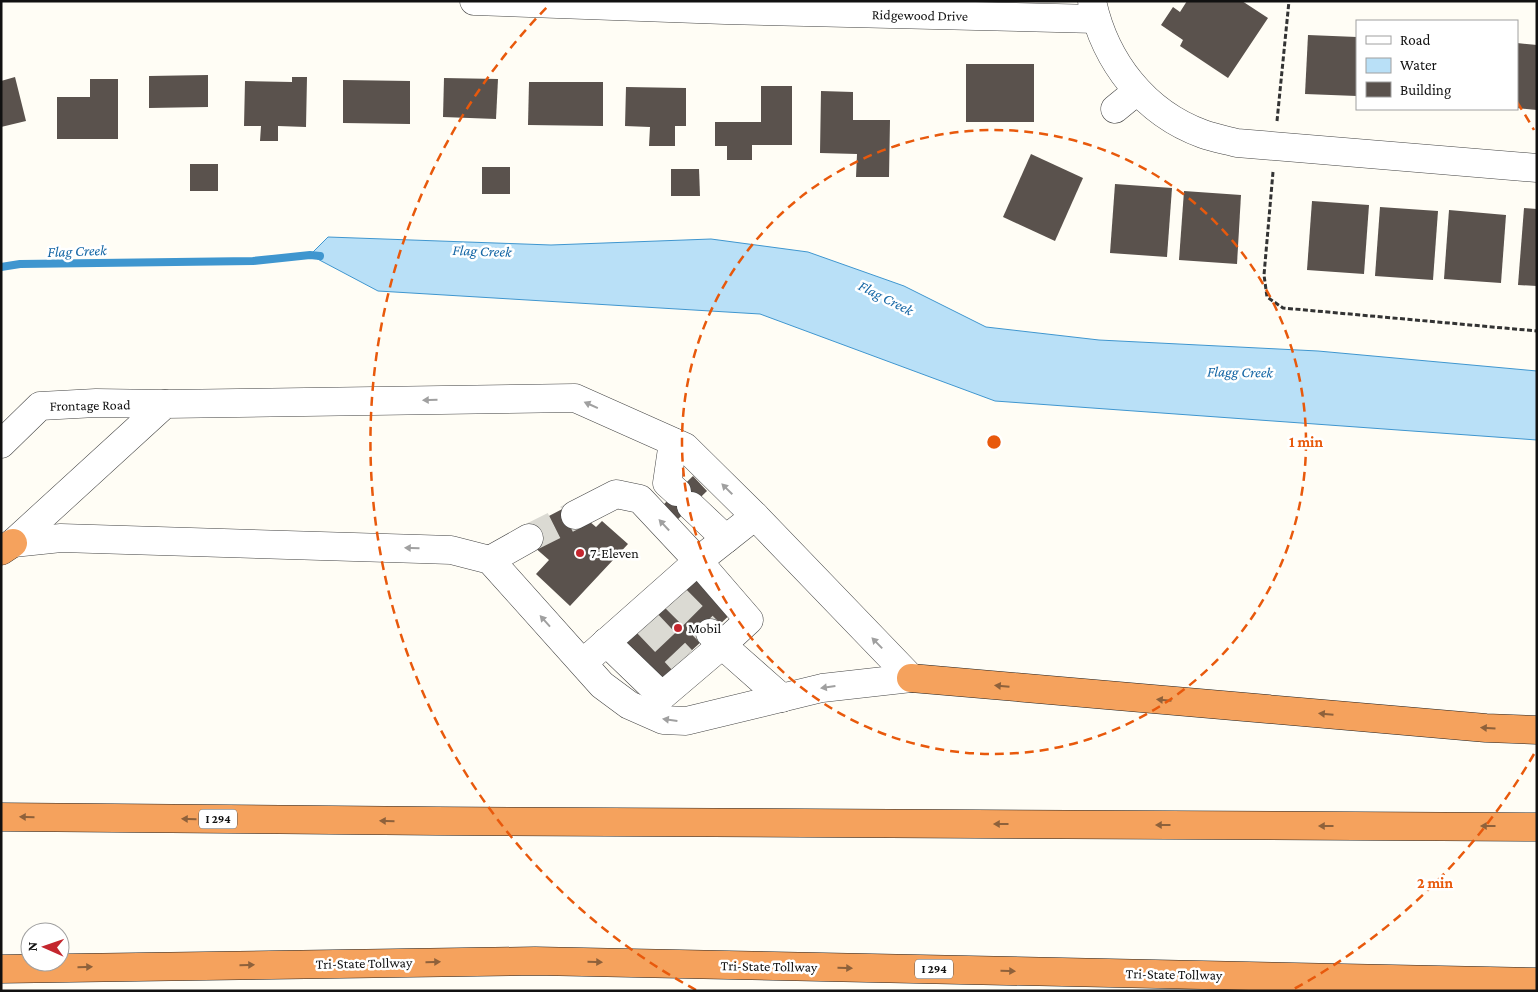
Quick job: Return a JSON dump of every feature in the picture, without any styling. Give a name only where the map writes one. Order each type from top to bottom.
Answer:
[{"type":"highway","points":[[911,678],[1467,726],[1537,730]]},
{"type":"highway","name":"I 294","points":[[1,817],[1537,827]]},
{"type":"highway","name":"Tri-State Tollway","points":[[1,969],[535,961],[1537,982]]},
{"type":"street","name":"Ridgewood Drive","points":[[474,1],[1094,10]]},
{"type":"street","points":[[1094,10],[1117,64],[1137,91],[1166,115],[1203,134],[1237,143],[1275,147],[1537,168]]},
{"type":"street","points":[[1115,110],[1137,91]]},
{"type":"street","name":"Frontage Road","points":[[1,444],[40,406],[96,403],[165,404],[575,398],[685,446],[911,678]]},
{"type":"street","points":[[7,547],[165,404]]},
{"type":"street","points":[[673,442],[667,483],[726,539]]},
{"type":"street","points":[[575,515],[616,494],[640,499],[698,561],[749,620],[716,639],[687,665],[662,696],[606,642]]},
{"type":"street","points":[[583,663],[606,642],[642,618],[669,593],[698,561],[755,516]]},
{"type":"street","points":[[7,547],[61,538],[443,549],[490,560],[602,685],[639,710],[663,720],[686,721],[822,688],[911,678]]},
{"type":"street","points":[[490,560],[529,538]]},
{"type":"street","points":[[716,639],[782,698]]},
{"type":"path","points":[[1289,1],[1264,274],[1267,297],[1283,308],[1537,330]]},
{"type":"water","name":"Flagg Creek","points":[[328,237],[551,245],[711,239],[808,252],[904,286],[986,327],[1099,340],[1318,351],[1537,371],[1537,440],[995,401],[760,314],[378,291],[310,255]]},
{"type":"building","points":[[1187,1],[1242,1],[1268,18],[1228,78],[1180,46],[1183,40],[1161,25],[1173,7],[1180,12]]},
{"type":"building","points":[[1308,35],[1356,37],[1356,96],[1305,94]]},
{"type":"building","points":[[1518,43],[1537,45],[1537,110],[1518,108]]},
{"type":"building","points":[[966,64],[1034,64],[1034,122],[966,122]]},
{"type":"building","points":[[208,75],[208,107],[149,108],[149,76]]},
{"type":"building","points":[[15,77],[26,121],[1,127],[1,81]]},
{"type":"building","points":[[292,77],[307,77],[306,127],[278,126],[278,141],[260,141],[261,126],[244,126],[245,81],[292,82]]},
{"type":"building","points":[[444,78],[498,79],[496,119],[443,117]]},
{"type":"building","points":[[90,79],[118,79],[118,139],[57,139],[57,97],[90,97]]},
{"type":"building","points":[[343,80],[410,81],[410,124],[343,123]]},
{"type":"building","points":[[529,82],[603,82],[603,126],[528,125]]},
{"type":"building","points":[[761,86],[792,86],[792,145],[752,145],[752,160],[727,160],[727,146],[715,146],[715,122],[761,122]]},
{"type":"building","points":[[626,87],[686,88],[686,126],[675,126],[675,146],[649,146],[650,127],[625,126]]},
{"type":"building","points":[[821,91],[853,92],[853,120],[890,120],[889,177],[856,177],[857,154],[820,153]]},
{"type":"building","points":[[1031,154],[1083,178],[1055,241],[1003,217]]},
{"type":"building","points":[[190,164],[218,164],[218,191],[190,191]]},
{"type":"building","points":[[482,167],[510,167],[510,194],[482,194]]},
{"type":"building","points":[[671,169],[699,169],[700,196],[671,196]]},
{"type":"building","points":[[1115,184],[1172,188],[1167,257],[1110,253]]},
{"type":"building","points":[[1184,191],[1241,195],[1237,264],[1179,260]]},
{"type":"building","points":[[1312,201],[1369,205],[1364,274],[1307,270]]},
{"type":"building","points":[[1380,207],[1438,211],[1433,280],[1375,276]]},
{"type":"building","points":[[1524,208],[1537,209],[1537,286],[1518,285]]},
{"type":"building","points":[[1449,210],[1506,215],[1501,283],[1444,279]]},
{"type":"building","points":[[693,476],[707,491],[675,522],[661,507]]},
{"type":"building","name":"7-Eleven","points":[[570,505],[596,527],[602,521],[628,544],[570,606],[536,574],[549,560],[533,546],[524,529]]},
{"type":"building","name":"Mobil","points":[[698,573],[734,611],[658,682],[623,644]]},
{"type":"waterway","name":"Flag Creek","points":[[1,267],[20,264],[253,261],[310,255],[320,256]]},
{"type":"tunnel","points":[[529,538],[575,515]]},
{"type":"tunnel","points":[[673,596],[710,633]]},
{"type":"tunnel","points":[[646,622],[682,660]]},
{"type":"place","name":"7-Eleven","points":[[580,553]]},
{"type":"place","name":"Mobil","points":[[678,628]]}]
